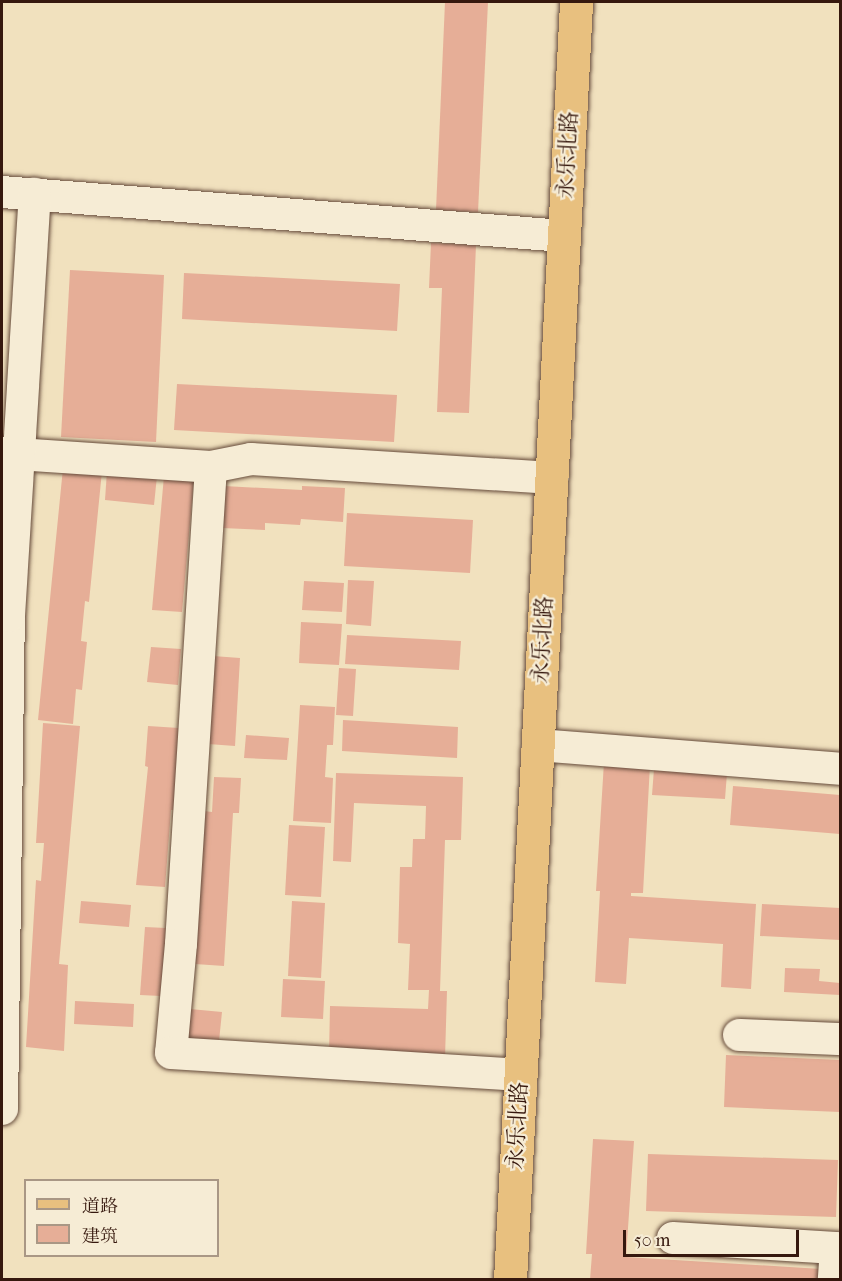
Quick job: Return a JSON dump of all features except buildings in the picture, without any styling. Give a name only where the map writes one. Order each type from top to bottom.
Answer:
[{"type":"main road","name":"永乐北路","points":[[510,1280],[576,2]]},
{"type":"street","points":[[2,192],[564,236]]},
{"type":"street","points":[[2,1109],[5,647],[10,454],[35,194]]},
{"type":"street","points":[[10,454],[211,467],[251,459],[552,478]]},
{"type":"street","points":[[211,467],[181,944],[171,1053],[521,1075]]},
{"type":"street","points":[[538,745],[840,769]]},
{"type":"street","points":[[739,1035],[840,1040]]},
{"type":"street","points":[[674,1238],[836,1248],[834,1280]]}]
